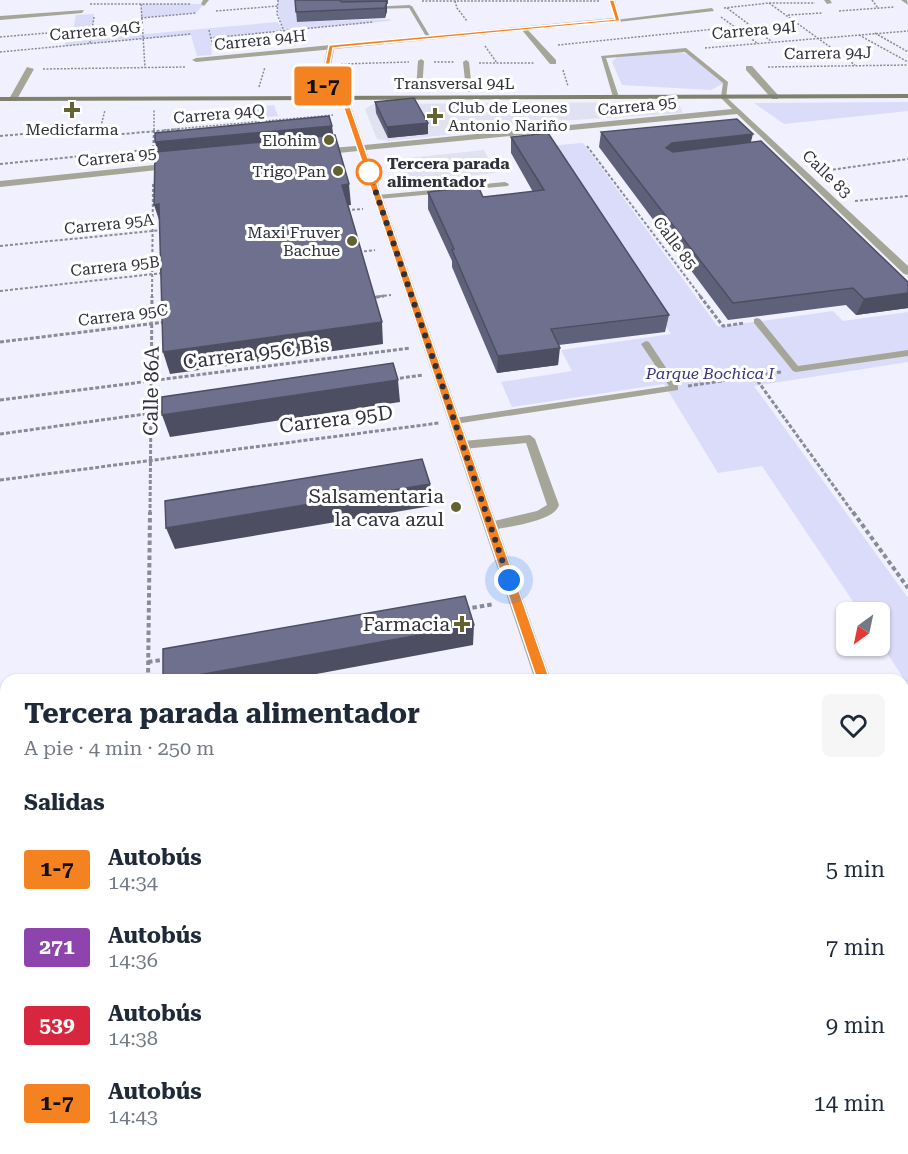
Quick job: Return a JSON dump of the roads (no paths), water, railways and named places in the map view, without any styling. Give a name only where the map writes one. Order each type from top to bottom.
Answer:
[{"type":"main road","name":"Transversal 94L","points":[[0,99],[908,96]]},
{"type":"street","points":[[612,1],[618,20]]},
{"type":"street","points":[[410,7],[429,38]]},
{"type":"street","points":[[0,18],[84,8]]},
{"type":"street","name":"Carrera 94H","points":[[196,60],[618,20]]},
{"type":"street","points":[[524,29],[553,62]]},
{"type":"street","points":[[321,98],[331,46]]},
{"type":"street","points":[[749,68],[775,97]]},
{"type":"street","points":[[13,99],[30,69]]},
{"type":"street","name":"Calle 83","points":[[724,97],[908,272]]},
{"type":"street","points":[[344,98],[541,674]]},
{"type":"street","name":"Carrera 95","points":[[306,153],[739,111]]},
{"type":"street","name":"Carrera 95","points":[[0,184],[188,165]]},
{"type":"lane","points":[[904,0],[908,3]]},
{"type":"lane","points":[[363,8],[393,4],[410,7]]},
{"type":"lane","name":"Carrera 94H","points":[[618,20],[712,10]]},
{"type":"lane","name":"Carrera 94I","points":[[616,97],[603,57],[686,50],[726,83],[724,97]]},
{"type":"lane","points":[[419,90],[420,61]]},
{"type":"lane","points":[[466,62],[469,90]]},
{"type":"lane","points":[[766,152],[780,150]]},
{"type":"lane","points":[[378,197],[505,184]]},
{"type":"lane","points":[[757,321],[796,369],[908,353]]},
{"type":"lane","points":[[455,421],[675,388],[646,344]]},
{"type":"lane","points":[[463,445],[530,439],[554,505],[552,509],[540,514],[490,526]]},
{"type":"place","name":"Medicfarma","points":[[72,110]]},
{"type":"place","name":"Club de Leones Antonio Nariño","points":[[435,116]]},
{"type":"place","name":"Elohim","points":[[329,140]]},
{"type":"place","name":"Trigo Pan","points":[[338,171]]},
{"type":"place","name":"Tercera parada alimentador","points":[[369,172]]},
{"type":"place","name":"Maxi Fruver Bachue","points":[[352,241]]},
{"type":"place","name":"Salsamentaria la cava azul","points":[[456,507]]},
{"type":"place","name":"Farmacia","points":[[462,624]]},
{"type":"park label","name":"Parque Bochica I","points":[[710,373]]}]
